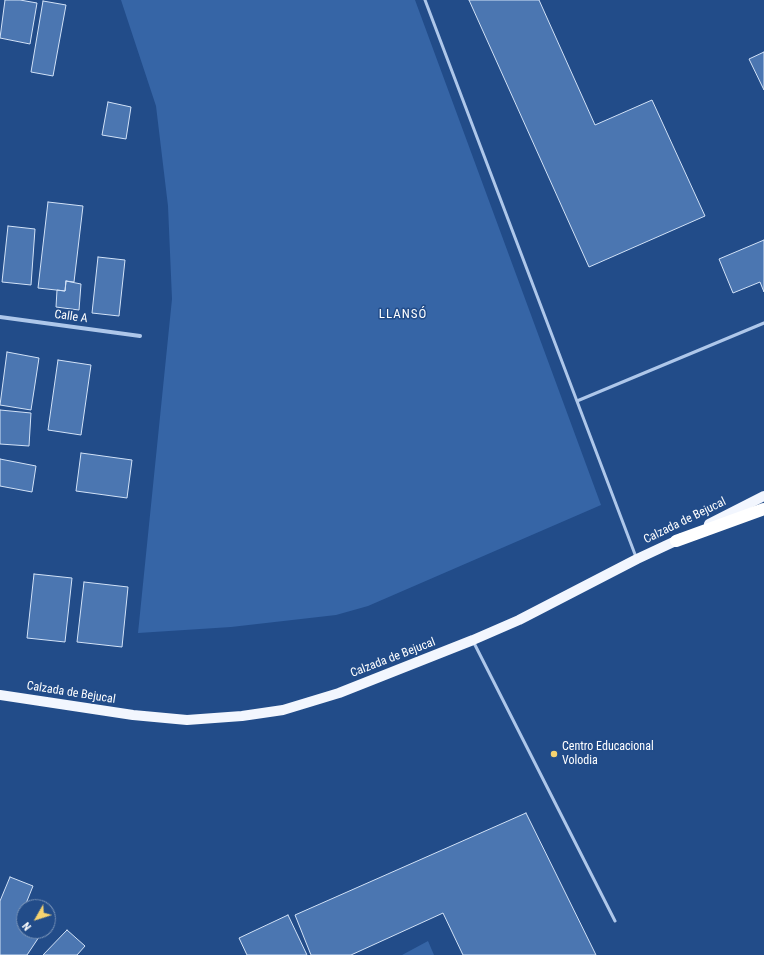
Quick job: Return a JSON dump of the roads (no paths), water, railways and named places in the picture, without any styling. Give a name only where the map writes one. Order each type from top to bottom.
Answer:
[{"type":"highway","points":[[676,541],[764,509]]},
{"type":"main road","name":"Calzada de Bejucal","points":[[0,695],[133,716],[187,720],[242,716],[283,710],[339,693],[473,640],[519,620],[764,496]]},
{"type":"street","name":"Calle A","points":[[0,317],[140,336]]},
{"type":"lane","points":[[425,0],[637,559]]},
{"type":"lane","points":[[577,401],[764,323]]},
{"type":"lane","points":[[473,640],[615,921]]},
{"type":"place","name":"Centro Educacional Volodia","points":[[554,754]]},
{"type":"district","name":"LLANSÓ","points":[[403,315]]}]
